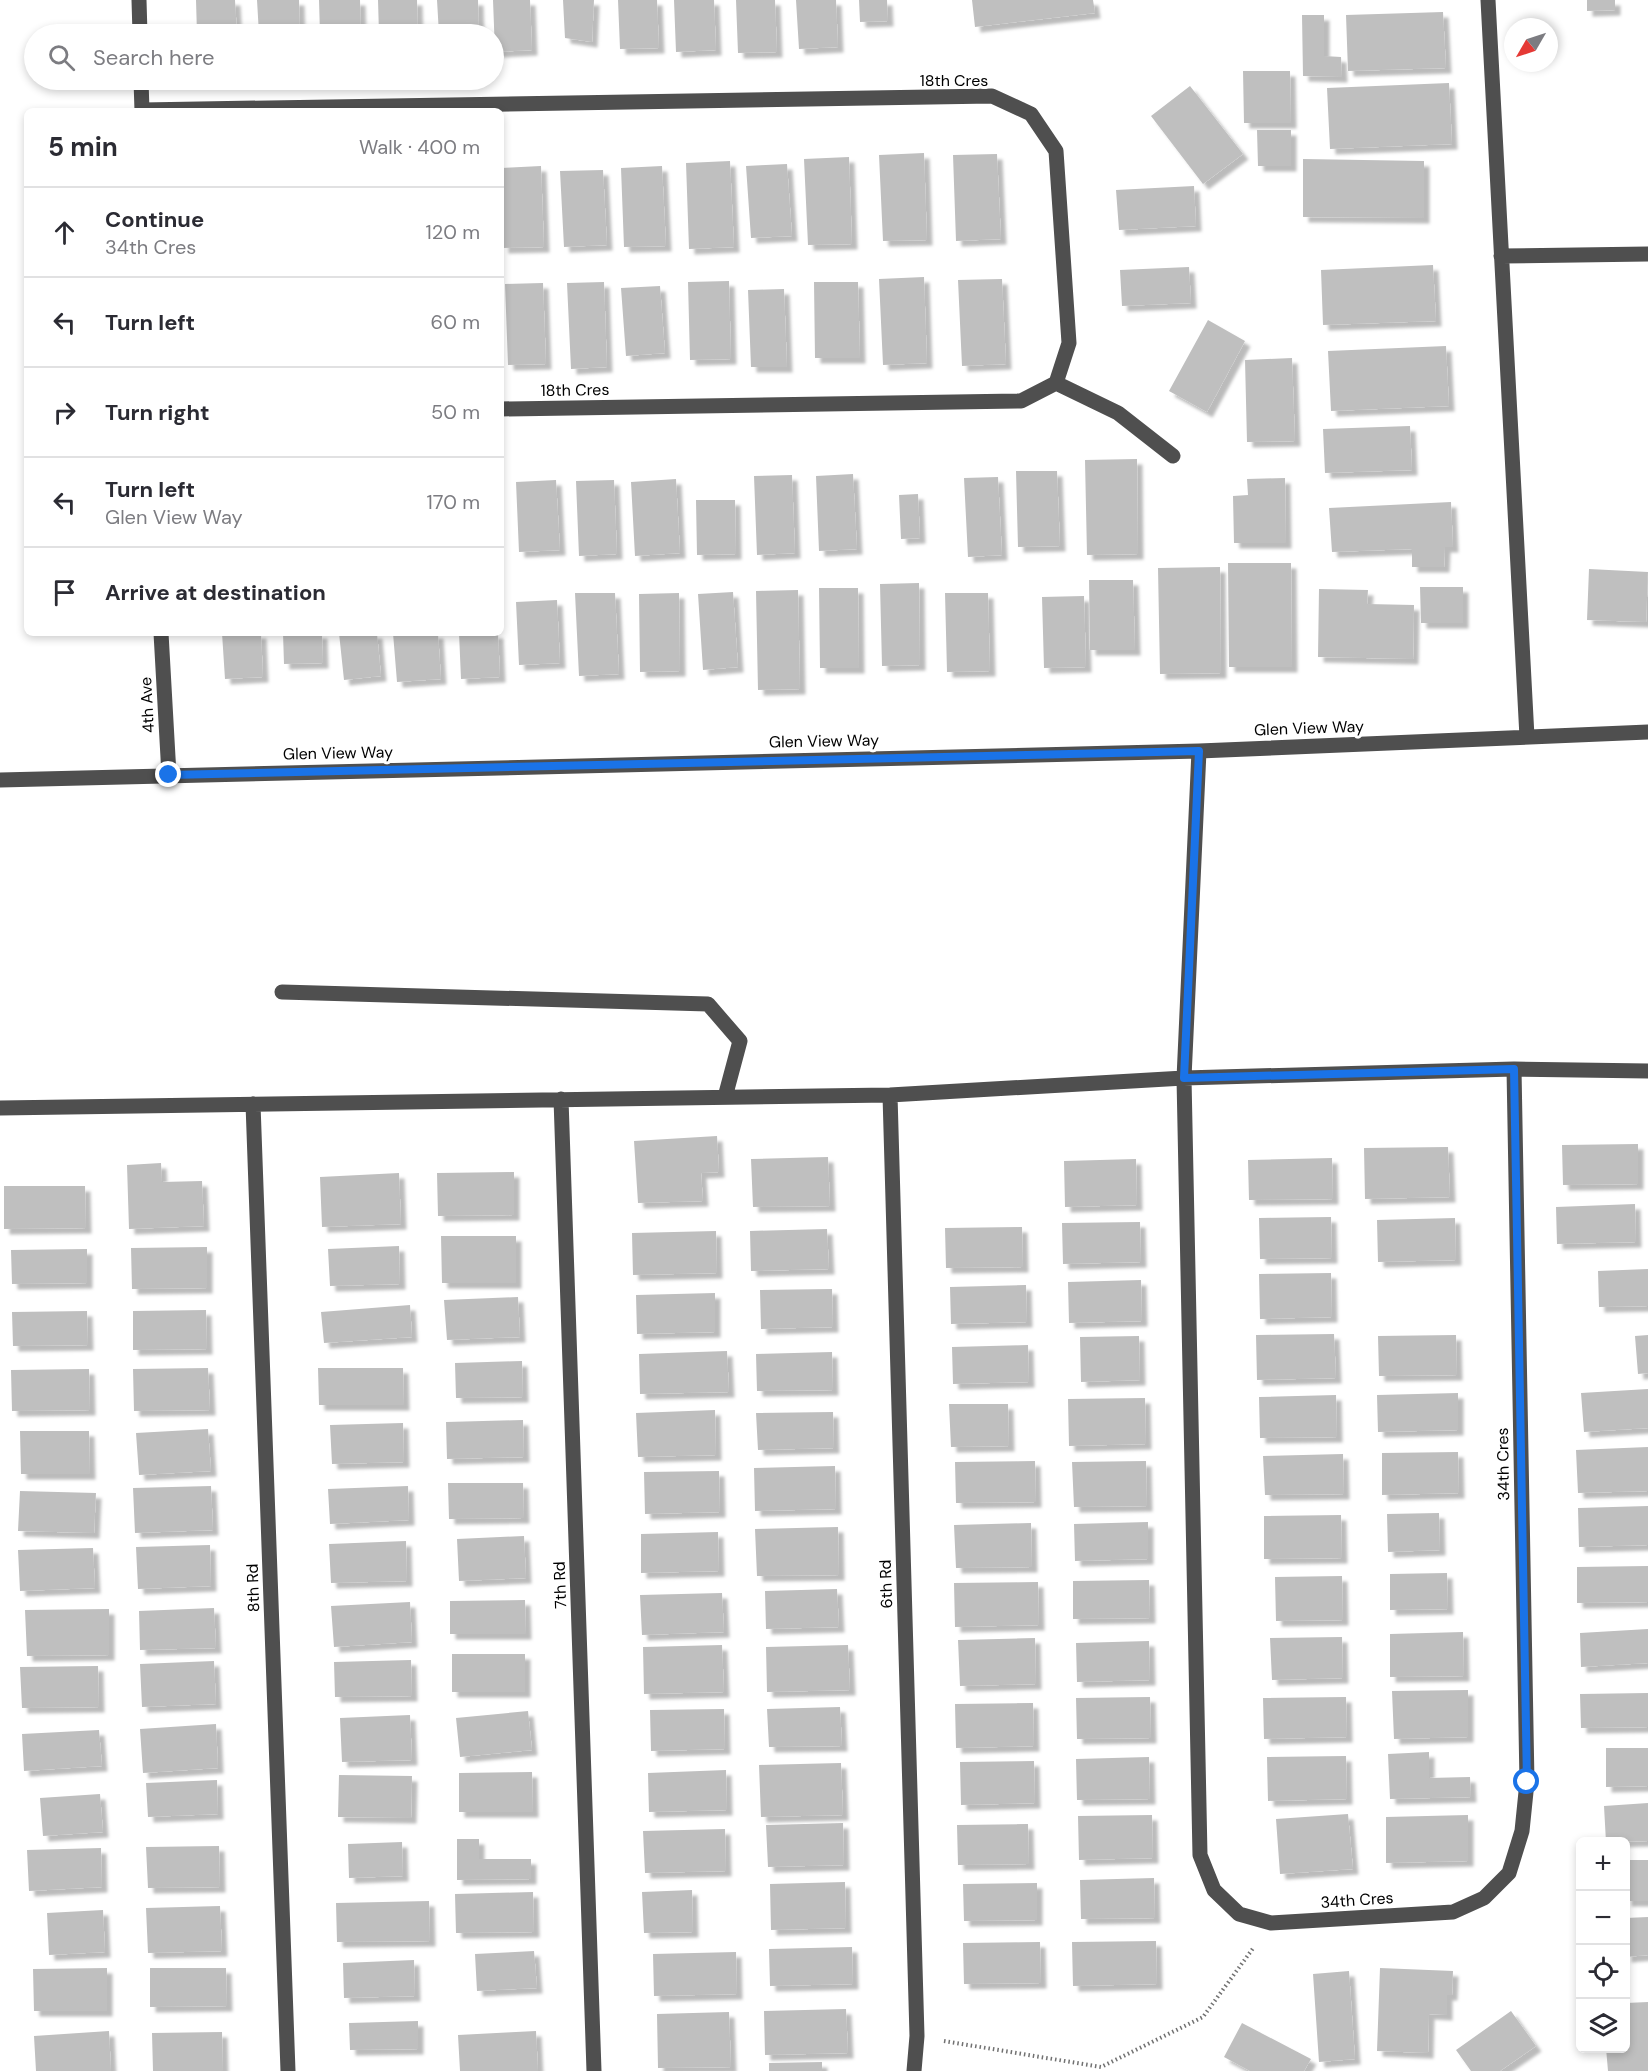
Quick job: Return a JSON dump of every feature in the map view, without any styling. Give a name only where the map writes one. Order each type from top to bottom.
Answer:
[{"type":"street","points":[[139,0],[140,24]]},
{"type":"street","points":[[1488,0],[1527,736]]},
{"type":"street","points":[[141,90],[142,108]]},
{"type":"street","name":"18th Cres","points":[[263,108],[992,96],[1031,114],[1056,151],[1069,343],[1056,384],[1021,401],[504,409]]},
{"type":"street","points":[[1502,256],[1648,254]]},
{"type":"street","points":[[1056,384],[1118,412],[1173,456]]},
{"type":"street","name":"4th Ave","points":[[161,636],[169,775]]},
{"type":"street","name":"Glen View Way","points":[[0,780],[1199,751],[1648,732]]},
{"type":"street","name":"34th Cres","points":[[1199,751],[1184,1078],[1200,1855],[1214,1890],[1239,1914],[1271,1923],[1453,1912],[1484,1898],[1509,1873],[1522,1832],[1527,1782],[1514,1069]]},
{"type":"street","points":[[282,992],[708,1004],[740,1041],[725,1097]]},
{"type":"street","points":[[0,1108],[890,1095],[1184,1078],[1514,1069],[1648,1071]]},
{"type":"street","name":"6th Rd","points":[[890,1095],[917,2036],[914,2071]]},
{"type":"street","name":"7th Rd","points":[[561,1099],[594,2071]]},
{"type":"street","name":"8th Rd","points":[[253,1104],[288,2071]]},
{"type":"path","points":[[917,2036],[1101,2067],[1203,2017],[1271,1923]]},
{"type":"building","points":[[196,0],[235,0],[236,24],[197,24]]},
{"type":"building","points":[[257,0],[299,0],[300,24],[258,24]]},
{"type":"building","points":[[319,0],[360,0],[361,24],[320,24]]},
{"type":"building","points":[[378,0],[417,0],[418,24],[379,24]]},
{"type":"building","points":[[437,0],[478,0],[479,24],[438,24]]},
{"type":"building","points":[[493,0],[530,0],[532,50],[504,52],[504,24],[494,24]]},
{"type":"building","points":[[563,0],[594,0],[592,42],[565,38]]},
{"type":"building","points":[[618,0],[657,0],[659,48],[620,49]]},
{"type":"building","points":[[674,0],[714,0],[716,50],[676,52]]},
{"type":"building","points":[[736,0],[775,0],[777,52],[738,53]]},
{"type":"building","points":[[796,0],[836,0],[838,47],[799,49]]},
{"type":"building","points":[[859,0],[887,0],[888,21],[860,22]]},
{"type":"building","points":[[972,0],[1093,0],[1095,13],[975,27]]},
{"type":"building","points":[[1587,0],[1615,0],[1615,10],[1587,11]]},
{"type":"building","points":[[1443,12],[1446,68],[1348,71],[1346,15]]},
{"type":"building","points":[[1302,15],[1324,15],[1324,56],[1341,57],[1342,77],[1303,76]]},
{"type":"building","points":[[1243,71],[1290,71],[1291,123],[1244,123]]},
{"type":"building","points":[[1449,83],[1452,144],[1330,149],[1327,88]]},
{"type":"building","points":[[1190,86],[1243,154],[1203,184],[1151,116]]},
{"type":"building","points":[[1257,130],[1291,130],[1291,166],[1258,166]]},
{"type":"building","points":[[924,153],[927,240],[883,241],[879,155]]},
{"type":"building","points":[[997,154],[1001,239],[956,241],[953,155]]},
{"type":"building","points":[[849,157],[852,244],[808,245],[804,159]]},
{"type":"building","points":[[1303,159],[1424,161],[1424,218],[1303,217]]},
{"type":"building","points":[[730,161],[734,247],[689,249],[686,163]]},
{"type":"building","points":[[787,164],[792,236],[751,238],[746,166]]},
{"type":"building","points":[[541,166],[544,247],[504,248],[504,168]]},
{"type":"building","points":[[662,166],[666,246],[624,247],[621,168]]},
{"type":"building","points":[[603,170],[607,245],[564,247],[560,171]]},
{"type":"building","points":[[1194,186],[1196,226],[1119,230],[1116,190]]},
{"type":"building","points":[[1433,265],[1436,321],[1323,325],[1321,270]]},
{"type":"building","points":[[1189,267],[1191,303],[1122,306],[1120,270]]},
{"type":"building","points":[[924,277],[927,363],[883,365],[879,279]]},
{"type":"building","points":[[1002,279],[1006,364],[962,366],[958,280]]},
{"type":"building","points":[[729,281],[731,359],[690,360],[688,282]]},
{"type":"building","points":[[604,282],[607,367],[571,369],[567,283]]},
{"type":"building","points":[[814,282],[858,282],[860,358],[815,358]]},
{"type":"building","points":[[543,283],[546,364],[508,365],[505,284]]},
{"type":"building","points":[[660,286],[665,353],[626,356],[621,288]]},
{"type":"building","points":[[784,289],[787,367],[751,367],[748,290]]},
{"type":"building","points":[[1208,320],[1245,341],[1207,412],[1169,391]]},
{"type":"building","points":[[1446,346],[1449,406],[1331,411],[1328,351]]},
{"type":"building","points":[[1292,358],[1295,441],[1247,442],[1245,360]]},
{"type":"building","points":[[1410,426],[1412,470],[1325,473],[1323,429]]},
{"type":"building","points":[[1137,459],[1138,554],[1087,555],[1085,460]]},
{"type":"building","points":[[1016,471],[1057,471],[1060,546],[1018,547]]},
{"type":"building","points":[[853,474],[857,549],[819,551],[816,476]]},
{"type":"building","points":[[792,475],[795,553],[757,555],[754,476]]},
{"type":"building","points":[[998,477],[1002,555],[968,557],[964,478]]},
{"type":"building","points":[[1285,478],[1286,543],[1234,543],[1233,496],[1248,495],[1247,479]]},
{"type":"building","points":[[676,479],[680,553],[635,556],[631,482]]},
{"type":"building","points":[[556,480],[560,550],[519,552],[516,482]]},
{"type":"building","points":[[614,480],[617,554],[579,556],[576,481]]},
{"type":"building","points":[[918,494],[920,538],[901,539],[899,495]]},
{"type":"building","points":[[696,500],[735,500],[736,554],[697,555]]},
{"type":"building","points":[[1451,502],[1453,547],[1445,547],[1444,567],[1412,567],[1412,549],[1332,552],[1329,508]]},
{"type":"building","points":[[1228,563],[1291,563],[1292,667],[1229,667]]},
{"type":"building","points":[[1220,567],[1221,673],[1160,674],[1158,568]]},
{"type":"building","points":[[1589,569],[1648,572],[1646,622],[1587,620]]},
{"type":"building","points":[[1089,580],[1133,580],[1135,650],[1090,650]]},
{"type":"building","points":[[919,583],[920,665],[882,666],[880,584]]},
{"type":"building","points":[[1420,587],[1463,587],[1463,623],[1421,623]]},
{"type":"building","points":[[819,588],[858,588],[859,668],[820,668]]},
{"type":"building","points":[[1319,589],[1368,590],[1367,604],[1414,605],[1413,659],[1318,657]]},
{"type":"building","points":[[798,590],[800,689],[758,690],[756,591]]},
{"type":"building","points":[[733,592],[738,667],[703,670],[698,594]]},
{"type":"building","points":[[575,593],[615,593],[619,674],[579,676]]},
{"type":"building","points":[[679,593],[680,671],[640,672],[639,594]]},
{"type":"building","points":[[945,593],[988,593],[990,671],[947,672]]},
{"type":"building","points":[[1084,596],[1086,667],[1044,668],[1042,597]]},
{"type":"building","points":[[557,600],[560,663],[519,665],[516,602]]},
{"type":"building","points":[[222,636],[261,636],[263,677],[225,679]]},
{"type":"building","points":[[283,636],[322,636],[323,663],[284,664]]},
{"type":"building","points":[[339,636],[377,636],[381,676],[344,680]]},
{"type":"building","points":[[393,636],[438,636],[441,679],[397,682]]},
{"type":"building","points":[[459,636],[498,636],[500,677],[461,679]]},
{"type":"building","points":[[717,1136],[719,1172],[701,1173],[703,1201],[638,1203],[634,1141]]},
{"type":"building","points":[[1638,1144],[1638,1184],[1563,1185],[1562,1145]]},
{"type":"building","points":[[1448,1147],[1450,1197],[1365,1199],[1364,1148]]},
{"type":"building","points":[[828,1157],[830,1206],[753,1207],[751,1159]]},
{"type":"building","points":[[1332,1158],[1333,1199],[1249,1200],[1248,1160]]},
{"type":"building","points":[[1136,1159],[1137,1205],[1065,1207],[1064,1161]]},
{"type":"building","points":[[161,1163],[162,1182],[202,1181],[204,1226],[129,1229],[127,1165]]},
{"type":"building","points":[[514,1172],[514,1215],[438,1216],[437,1173]]},
{"type":"building","points":[[399,1173],[401,1224],[322,1227],[320,1177]]},
{"type":"building","points":[[4,1186],[85,1186],[86,1228],[4,1229]]},
{"type":"building","points":[[1635,1204],[1636,1242],[1557,1244],[1556,1207]]},
{"type":"building","points":[[1331,1217],[1332,1258],[1260,1259],[1259,1218]]},
{"type":"building","points":[[1455,1218],[1456,1260],[1378,1262],[1377,1220]]},
{"type":"building","points":[[1140,1222],[1141,1262],[1063,1264],[1062,1223]]},
{"type":"building","points":[[1022,1227],[1023,1267],[946,1268],[945,1228]]},
{"type":"building","points":[[827,1229],[829,1269],[751,1271],[750,1231]]},
{"type":"building","points":[[716,1231],[717,1273],[633,1275],[632,1233]]},
{"type":"building","points":[[441,1236],[516,1236],[516,1283],[442,1283]]},
{"type":"building","points":[[399,1246],[400,1284],[330,1286],[328,1249]]},
{"type":"building","points":[[207,1247],[207,1288],[132,1289],[131,1248]]},
{"type":"building","points":[[87,1249],[87,1283],[12,1284],[11,1250]]},
{"type":"building","points":[[1648,1269],[1648,1306],[1599,1307],[1598,1271]]},
{"type":"building","points":[[1331,1273],[1332,1317],[1260,1319],[1259,1274]]},
{"type":"building","points":[[1141,1280],[1142,1321],[1069,1323],[1068,1282]]},
{"type":"building","points":[[1026,1285],[1027,1322],[951,1324],[950,1287]]},
{"type":"building","points":[[832,1289],[833,1327],[761,1329],[760,1290]]},
{"type":"building","points":[[715,1293],[715,1332],[637,1334],[636,1295]]},
{"type":"building","points":[[518,1297],[520,1337],[447,1340],[444,1300]]},
{"type":"building","points":[[410,1305],[412,1337],[324,1343],[321,1312]]},
{"type":"building","points":[[206,1310],[207,1349],[133,1350],[133,1311]]},
{"type":"building","points":[[87,1311],[88,1345],[13,1346],[12,1312]]},
{"type":"building","points":[[1334,1334],[1336,1378],[1257,1380],[1256,1335]]},
{"type":"building","points":[[1456,1335],[1457,1375],[1379,1376],[1378,1336]]},
{"type":"building","points":[[1648,1335],[1648,1373],[1638,1374],[1635,1336]]},
{"type":"building","points":[[1139,1336],[1140,1380],[1081,1382],[1080,1337]]},
{"type":"building","points":[[1028,1345],[1029,1382],[953,1384],[952,1347]]},
{"type":"building","points":[[727,1351],[729,1392],[640,1394],[639,1354]]},
{"type":"building","points":[[832,1352],[833,1390],[757,1391],[756,1354]]},
{"type":"building","points":[[522,1361],[523,1397],[456,1398],[455,1363]]},
{"type":"building","points":[[208,1368],[210,1410],[134,1411],[133,1369]]},
{"type":"building","points":[[318,1368],[403,1368],[404,1405],[319,1405]]},
{"type":"building","points":[[89,1369],[90,1410],[12,1411],[11,1370]]},
{"type":"building","points":[[1648,1389],[1648,1428],[1584,1432],[1581,1393]]},
{"type":"building","points":[[1458,1393],[1458,1430],[1378,1432],[1377,1395]]},
{"type":"building","points":[[1336,1395],[1337,1437],[1260,1438],[1259,1397]]},
{"type":"building","points":[[1145,1398],[1146,1444],[1069,1446],[1068,1399]]},
{"type":"building","points":[[949,1404],[1008,1404],[1009,1446],[951,1447]]},
{"type":"building","points":[[715,1410],[716,1455],[638,1457],[636,1413]]},
{"type":"building","points":[[833,1412],[834,1448],[758,1450],[756,1413]]},
{"type":"building","points":[[523,1420],[524,1457],[447,1459],[446,1422]]},
{"type":"building","points":[[403,1423],[404,1462],[332,1464],[330,1425]]},
{"type":"building","points":[[208,1429],[211,1471],[139,1475],[136,1433]]},
{"type":"building","points":[[20,1431],[89,1431],[90,1474],[21,1474]]},
{"type":"building","points":[[1648,1447],[1648,1491],[1578,1493],[1576,1450]]},
{"type":"building","points":[[1458,1452],[1459,1493],[1382,1495],[1382,1453]]},
{"type":"building","points":[[1343,1454],[1344,1494],[1265,1495],[1263,1456]]},
{"type":"building","points":[[1035,1461],[1036,1502],[956,1503],[955,1462]]},
{"type":"building","points":[[1146,1461],[1147,1506],[1074,1507],[1072,1462]]},
{"type":"building","points":[[835,1466],[836,1509],[755,1511],[754,1468]]},
{"type":"building","points":[[719,1471],[720,1512],[645,1514],[644,1472]]},
{"type":"building","points":[[448,1483],[523,1483],[524,1518],[449,1519]]},
{"type":"building","points":[[211,1486],[213,1530],[135,1533],[133,1488]]},
{"type":"building","points":[[408,1486],[409,1520],[330,1524],[328,1489]]},
{"type":"building","points":[[20,1491],[96,1493],[94,1533],[18,1531]]},
{"type":"building","points":[[1648,1506],[1648,1545],[1579,1547],[1578,1508]]},
{"type":"building","points":[[1439,1513],[1440,1550],[1388,1552],[1387,1514]]},
{"type":"building","points":[[1341,1515],[1342,1558],[1264,1559],[1264,1516]]},
{"type":"building","points":[[1148,1522],[1148,1559],[1075,1561],[1074,1524]]},
{"type":"building","points":[[1031,1523],[1032,1567],[956,1568],[954,1525]]},
{"type":"building","points":[[838,1527],[839,1575],[757,1576],[755,1529]]},
{"type":"building","points":[[718,1532],[719,1571],[641,1573],[641,1534]]},
{"type":"building","points":[[524,1536],[526,1578],[459,1581],[457,1539]]},
{"type":"building","points":[[406,1541],[407,1581],[331,1583],[329,1544]]},
{"type":"building","points":[[210,1545],[211,1586],[138,1589],[136,1547]]},
{"type":"building","points":[[93,1548],[95,1588],[20,1591],[18,1550]]},
{"type":"building","points":[[1648,1566],[1648,1602],[1577,1603],[1577,1567]]},
{"type":"building","points":[[1447,1573],[1448,1609],[1390,1610],[1390,1574]]},
{"type":"building","points":[[1342,1576],[1343,1620],[1276,1621],[1275,1577]]},
{"type":"building","points":[[1149,1580],[1150,1618],[1073,1619],[1073,1581]]},
{"type":"building","points":[[1038,1582],[1039,1625],[955,1627],[954,1583]]},
{"type":"building","points":[[837,1589],[839,1627],[766,1629],[765,1591]]},
{"type":"building","points":[[722,1593],[724,1632],[642,1635],[640,1595]]},
{"type":"building","points":[[525,1600],[526,1634],[450,1634],[450,1601]]},
{"type":"building","points":[[410,1602],[412,1642],[334,1647],[331,1606]]},
{"type":"building","points":[[214,1608],[216,1648],[140,1650],[139,1611]]},
{"type":"building","points":[[109,1609],[109,1655],[27,1656],[25,1610]]},
{"type":"building","points":[[1648,1629],[1648,1663],[1581,1667],[1580,1633]]},
{"type":"building","points":[[1463,1632],[1464,1676],[1390,1677],[1390,1634]]},
{"type":"building","points":[[1342,1637],[1343,1678],[1272,1680],[1270,1638]]},
{"type":"building","points":[[1035,1638],[1036,1684],[960,1686],[958,1640]]},
{"type":"building","points":[[1149,1641],[1150,1680],[1077,1682],[1076,1643]]},
{"type":"building","points":[[722,1645],[724,1692],[644,1694],[643,1647]]},
{"type":"building","points":[[848,1645],[850,1690],[767,1692],[766,1647]]},
{"type":"building","points":[[452,1654],[525,1654],[525,1692],[452,1692]]},
{"type":"building","points":[[411,1660],[412,1696],[335,1697],[334,1662]]},
{"type":"building","points":[[214,1661],[216,1704],[142,1707],[140,1664]]},
{"type":"building","points":[[98,1666],[99,1707],[22,1708],[20,1667]]},
{"type":"building","points":[[1468,1690],[1468,1737],[1394,1739],[1392,1691]]},
{"type":"building","points":[[1648,1693],[1648,1727],[1581,1728],[1580,1694]]},
{"type":"building","points":[[1150,1697],[1151,1738],[1077,1739],[1076,1698]]},
{"type":"building","points":[[1346,1697],[1347,1737],[1264,1739],[1263,1698]]},
{"type":"building","points":[[1033,1703],[1034,1746],[956,1748],[955,1704]]},
{"type":"building","points":[[840,1707],[842,1746],[769,1747],[767,1709]]},
{"type":"building","points":[[724,1709],[725,1749],[651,1751],[650,1710]]},
{"type":"building","points":[[528,1711],[532,1750],[460,1757],[456,1718]]},
{"type":"building","points":[[410,1715],[412,1760],[342,1762],[340,1718]]},
{"type":"building","points":[[216,1724],[218,1768],[143,1773],[140,1729]]},
{"type":"building","points":[[99,1730],[102,1766],[24,1771],[22,1734]]},
{"type":"building","points":[[1606,1748],[1648,1748],[1648,1786],[1606,1787]]},
{"type":"building","points":[[1429,1752],[1429,1778],[1470,1777],[1471,1797],[1390,1799],[1388,1754]]},
{"type":"building","points":[[1346,1756],[1347,1799],[1268,1801],[1267,1757]]},
{"type":"building","points":[[1149,1757],[1150,1799],[1077,1800],[1076,1759]]},
{"type":"building","points":[[1034,1761],[1035,1803],[961,1805],[960,1762]]},
{"type":"building","points":[[841,1763],[843,1815],[761,1817],[759,1765]]},
{"type":"building","points":[[726,1770],[727,1810],[649,1812],[648,1773]]},
{"type":"building","points":[[532,1772],[533,1812],[459,1812],[459,1773]]},
{"type":"building","points":[[339,1775],[412,1776],[411,1818],[338,1817]]},
{"type":"building","points":[[217,1780],[218,1814],[148,1817],[146,1783]]},
{"type":"building","points":[[100,1794],[103,1832],[43,1836],[40,1798]]},
{"type":"building","points":[[1648,1803],[1648,1841],[1630,1841],[1630,1837],[1606,1837],[1604,1806]]},
{"type":"building","points":[[1348,1814],[1353,1869],[1280,1874],[1276,1819]]},
{"type":"building","points":[[1152,1815],[1153,1858],[1079,1860],[1078,1816]]},
{"type":"building","points":[[1468,1815],[1468,1861],[1386,1863],[1386,1817]]},
{"type":"building","points":[[843,1823],[844,1865],[768,1867],[766,1825]]},
{"type":"building","points":[[1028,1824],[1029,1864],[958,1865],[957,1825]]},
{"type":"building","points":[[725,1829],[726,1871],[645,1873],[643,1831]]},
{"type":"building","points":[[457,1839],[479,1839],[479,1859],[531,1859],[531,1879],[457,1880]]},
{"type":"building","points":[[402,1842],[403,1876],[349,1878],[348,1844]]},
{"type":"building","points":[[219,1846],[220,1887],[148,1888],[146,1847]]},
{"type":"building","points":[[101,1848],[102,1887],[29,1891],[27,1850]]},
{"type":"building","points":[[1630,1860],[1648,1860],[1648,1901],[1630,1901]]},
{"type":"building","points":[[1154,1878],[1155,1918],[1081,1919],[1080,1880]]},
{"type":"building","points":[[845,1882],[846,1928],[771,1930],[770,1884]]},
{"type":"building","points":[[1037,1883],[1037,1920],[964,1921],[963,1884]]},
{"type":"building","points":[[692,1890],[693,1932],[644,1933],[642,1892]]},
{"type":"building","points":[[533,1892],[534,1932],[456,1933],[455,1894]]},
{"type":"building","points":[[429,1901],[430,1941],[337,1942],[336,1903]]},
{"type":"building","points":[[220,1906],[222,1951],[148,1953],[146,1908]]},
{"type":"building","points":[[103,1910],[105,1952],[49,1955],[47,1913]]},
{"type":"building","points":[[1648,1917],[1648,1955],[1630,1957],[1630,1918]]},
{"type":"building","points":[[1156,1941],[1157,1984],[1073,1986],[1072,1942]]},
{"type":"building","points":[[1040,1942],[1041,1983],[964,1984],[963,1943]]},
{"type":"building","points":[[852,1947],[853,1984],[770,1986],[769,1949]]},
{"type":"building","points":[[534,1951],[537,1988],[477,1991],[475,1954]]},
{"type":"building","points":[[736,1952],[737,1994],[654,1996],[653,1954]]},
{"type":"building","points":[[414,1960],[415,1996],[344,1998],[343,1963]]},
{"type":"building","points":[[107,1968],[107,2011],[34,2011],[33,1969]]},
{"type":"building","points":[[150,1968],[226,1968],[227,2006],[150,2007]]},
{"type":"building","points":[[1380,1968],[1453,1971],[1452,1995],[1447,1995],[1447,2015],[1429,2014],[1428,2053],[1377,2051]]},
{"type":"building","points":[[1349,1971],[1355,2059],[1319,2062],[1313,1974]]},
{"type":"building","points":[[1648,2002],[1648,2071],[1608,2071],[1606,2053],[1630,2053],[1630,2003]]},
{"type":"building","points":[[846,2009],[848,2053],[765,2055],[764,2011]]},
{"type":"building","points":[[1511,2011],[1536,2046],[1500,2071],[1471,2071],[1456,2050]]},
{"type":"building","points":[[729,2012],[731,2067],[658,2068],[657,2014]]},
{"type":"building","points":[[418,2021],[418,2049],[350,2050],[349,2023]]},
{"type":"building","points":[[1242,2023],[1311,2059],[1304,2071],[1250,2071],[1224,2057]]},
{"type":"building","points":[[109,2031],[111,2071],[36,2071],[34,2036]]},
{"type":"building","points":[[536,2031],[538,2071],[460,2071],[458,2035]]},
{"type":"building","points":[[222,2032],[223,2071],[153,2071],[152,2033]]},
{"type":"building","points":[[822,2062],[822,2071],[769,2071],[769,2063]]},
{"type":"route","points":[[169,775],[1199,751],[1184,1078],[1514,1069],[1527,1782]]}]
